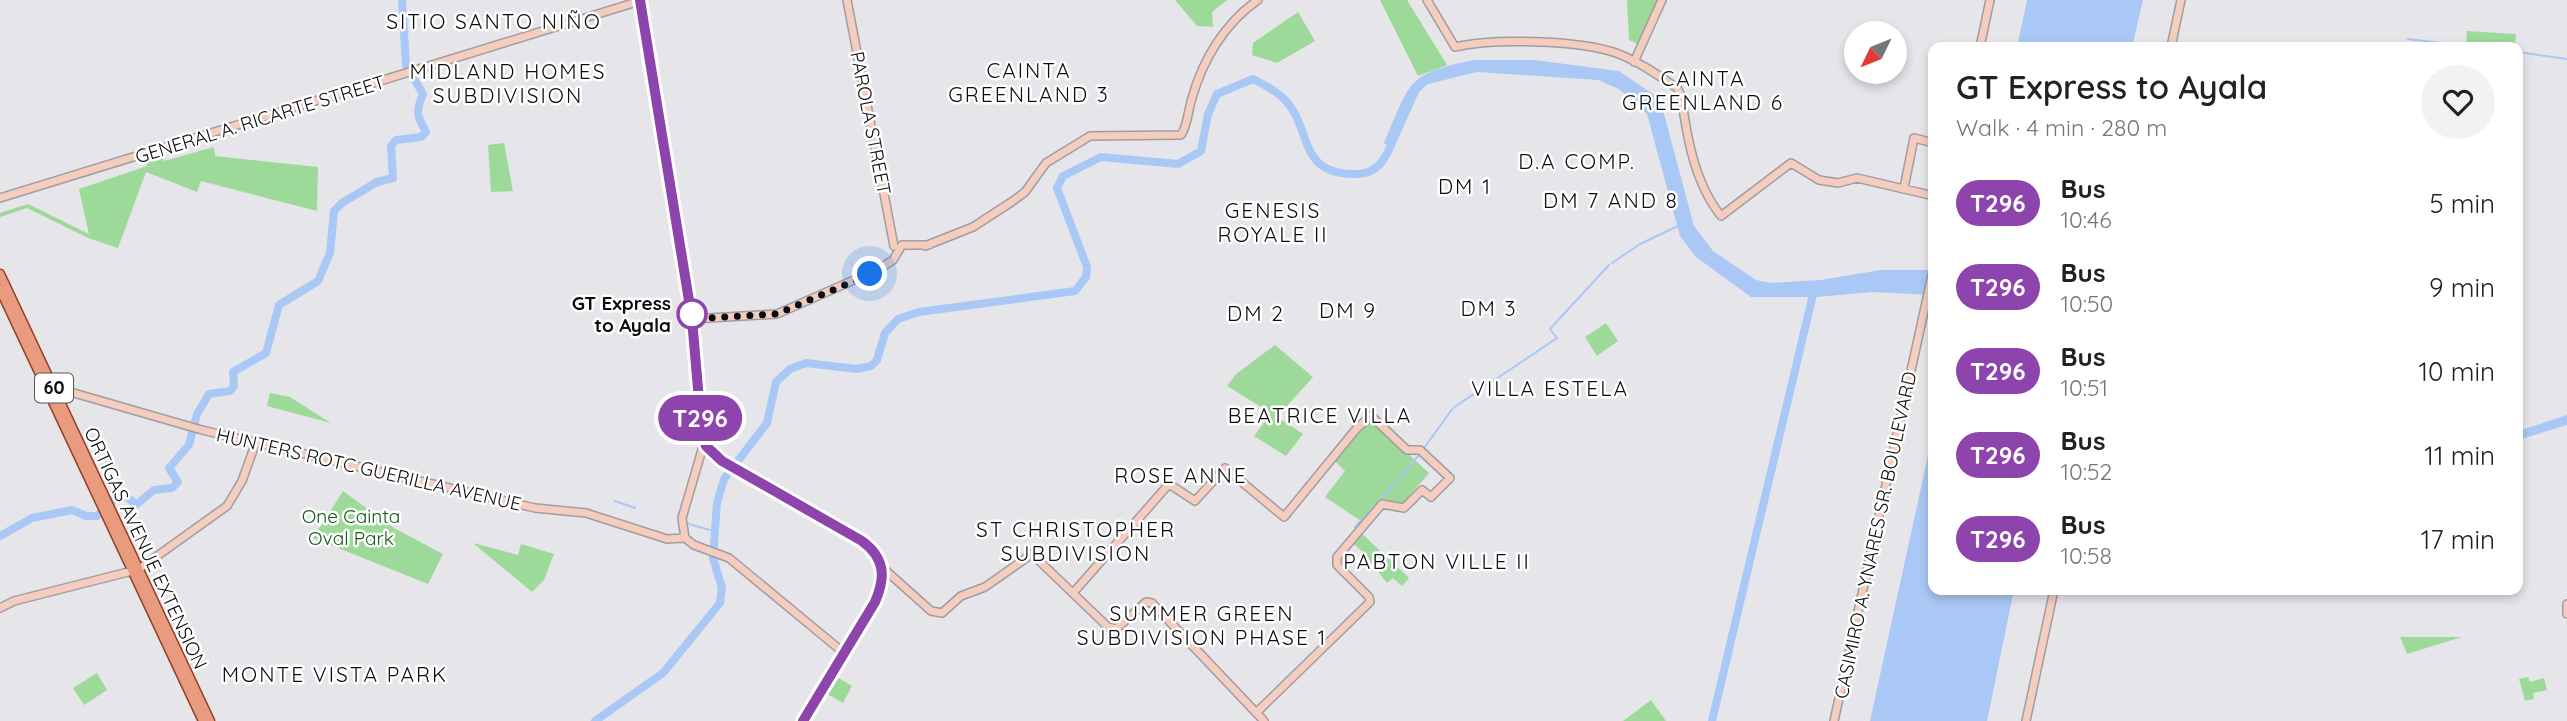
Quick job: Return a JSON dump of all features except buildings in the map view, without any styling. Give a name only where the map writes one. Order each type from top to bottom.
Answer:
[{"type":"main road","name":"ORTIGAS AVENUE EXTENSION","points":[[0,274],[109,515],[210,721]]},
{"type":"main road","name":"ORTIGAS AVENUE EXTENSION","points":[[0,289],[105,505]]},
{"type":"main road","name":"ORTIGAS AVENUE EXTENSION","points":[[177,658],[204,721]]},
{"type":"street","points":[[640,0],[692,319],[704,443],[682,518],[685,538],[706,550],[729,558],[844,653]]},
{"type":"street","name":"GENERAL A. RICARTE STREET","points":[[0,198],[409,74],[640,0]]},
{"type":"street","name":"PAROLA STREET","points":[[847,0],[894,246]]},
{"type":"street","points":[[692,319],[777,314],[881,268],[892,260],[902,245],[925,246],[973,226],[1025,192],[1046,163],[1090,136],[1181,135],[1198,78],[1228,24],[1258,0]]},
{"type":"street","points":[[1427,0],[1453,46],[1479,41],[1515,41],[1605,51],[1634,62],[1680,92],[1689,147],[1707,193],[1721,216],[1791,163],[1815,179],[1838,183],[1857,178],[1928,194]]},
{"type":"street","points":[[1634,62],[1662,0]]},
{"type":"street","points":[[1981,42],[1990,0]]},
{"type":"street","points":[[2172,42],[2181,0]]},
{"type":"street","points":[[1903,188],[1914,138],[1928,142]]},
{"type":"street","name":"CASIMIRO A. YNARES SR. BOULEVARD","points":[[1834,721],[1928,294]]},
{"type":"street","name":"HUNTERS ROTC GUERILLA AVENUE","points":[[53,387],[202,430],[545,510],[586,513],[667,539],[685,538]]},
{"type":"street","points":[[1073,593],[1169,484],[1195,501],[1225,468],[1279,515],[1287,515],[1371,416],[1408,450],[1420,450],[1450,478],[1431,497],[1422,490],[1404,509],[1384,503],[1379,506],[1337,556],[1337,565],[1369,597],[1370,602],[1256,713]]},
{"type":"street","points":[[0,608],[14,601],[135,570],[227,506],[242,481],[256,442]]},
{"type":"street","points":[[704,443],[715,456],[729,465],[859,538],[875,552],[883,568],[929,609],[939,614],[961,596],[985,587],[1030,554],[1112,629],[1146,602],[1152,603],[1264,721]]},
{"type":"street","points":[[803,721],[875,602],[882,584],[883,568]]},
{"type":"street","points":[[2026,721],[2053,595]]},
{"type":"street","points":[[2566,604],[2567,614]]},
{"type":"green space","points":[[1175,0],[1227,0],[1212,12],[1213,27],[1197,26]]},
{"type":"green space","points":[[1380,0],[1407,0],[1447,65],[1418,76]]},
{"type":"green space","points":[[1627,0],[1660,0],[1640,45],[1629,40]]},
{"type":"green space","points":[[1298,12],[1315,41],[1277,63],[1252,55],[1253,43]]},
{"type":"green space","points":[[2467,31],[2516,34],[2515,42],[2466,42]]},
{"type":"green space","points":[[504,143],[513,191],[491,192],[488,145]]},
{"type":"green space","points":[[214,147],[215,156],[318,167],[317,211],[201,181],[197,192],[146,172],[118,248],[88,238],[27,208],[0,217],[0,213],[28,204],[89,234],[79,189],[147,166],[145,156],[160,152],[164,161]]},
{"type":"green space","points":[[1606,323],[1618,341],[1597,356],[1585,337]]},
{"type":"green space","points":[[1275,345],[1313,377],[1277,417],[1303,434],[1286,456],[1254,436],[1271,413],[1227,386],[1236,374]]},
{"type":"green space","points":[[270,393],[290,397],[331,423],[267,406]]},
{"type":"green space","points":[[1367,419],[1372,420],[1429,473],[1402,504],[1379,499],[1361,521],[1325,497],[1345,471],[1333,459]]},
{"type":"green space","name":"One Cainta Oval Park","points":[[343,491],[394,528],[443,554],[428,584],[313,538]]},
{"type":"green space","points":[[1359,531],[1409,578],[1402,586],[1393,578],[1387,583],[1363,552],[1350,541]]},
{"type":"green space","points":[[473,543],[518,555],[521,544],[554,554],[544,580],[532,592]]},
{"type":"green space","points":[[2400,637],[2462,637],[2407,654]]},
{"type":"green space","points":[[97,673],[107,690],[84,705],[73,688]]},
{"type":"green space","points":[[837,677],[852,686],[843,703],[827,694]]},
{"type":"green space","points":[[2528,677],[2530,682],[2544,678],[2547,690],[2533,693],[2534,699],[2525,701],[2519,679]]},
{"type":"green space","points":[[1651,700],[1666,721],[1623,721]]},
{"type":"water","points":[[2027,0],[2143,0],[2133,42],[2018,42]]},
{"type":"water","points":[[1474,60],[1534,60],[1619,71],[1660,99],[1694,226],[1713,251],[1756,280],[1771,283],[1821,280],[1881,270],[1928,270],[1928,295],[1872,292],[1817,297],[1751,297],[1696,257],[1680,236],[1647,114],[1619,89],[1598,80],[1477,72],[1428,84],[1419,92],[1393,150],[1384,143],[1406,94],[1422,76]]},
{"type":"water","points":[[2567,415],[2567,425],[2523,438],[2523,429]]},
{"type":"water","points":[[1928,455],[1928,595],[2013,595],[1987,721],[1870,721]]},
{"type":"waterway","points":[[0,536],[32,518],[72,510],[86,516],[97,516],[118,496],[125,495],[136,505],[154,490],[172,488],[178,482],[169,468],[189,445],[197,414],[209,394],[230,391],[234,386],[233,372],[266,353],[279,305],[318,281],[330,253],[334,211],[342,203],[377,182],[393,178],[391,146],[396,140],[421,137],[426,132],[418,114],[423,94],[406,65],[402,0]]},
{"type":"waterway","points":[[2408,39],[2433,42]]},
{"type":"waterway","points":[[2523,53],[2567,59]]},
{"type":"waterway","points":[[595,721],[663,673],[720,603],[722,588],[713,558],[717,503],[724,479],[767,423],[776,382],[790,369],[806,363],[857,369],[871,366],[877,360],[885,333],[898,319],[919,312],[1075,291],[1086,277],[1087,267],[1057,188],[1063,176],[1101,157],[1178,164],[1201,151],[1208,114],[1217,94],[1253,79],[1285,100],[1294,112],[1315,159],[1324,167],[1357,174],[1370,171],[1384,159],[1393,140]]},
{"type":"waterway","points":[[1612,263],[1640,244],[1678,226]]},
{"type":"waterway","points":[[1424,448],[1453,408],[1557,338],[1550,329],[1609,265]]},
{"type":"waterway","points":[[1712,721],[1814,290]]},
{"type":"waterway","points":[[1401,476],[1419,455]]},
{"type":"waterway","points":[[1355,527],[1399,479]]},
{"type":"waterway","points":[[615,501],[635,508]]},
{"type":"waterway","points":[[686,523],[713,531]]},
{"type":"bus line","name":"T296","points":[[640,0],[692,319],[704,443],[722,461],[867,544],[880,559],[883,568],[881,589],[875,602],[803,721]]},
{"type":"place","name":"GT Express to Ayala","points":[[692,314]]},
{"type":"district","name":"SITIO SANTO NIÑO","points":[[494,22]]},
{"type":"district","name":"CAINTA GREENLAND 3","points":[[1029,83]]},
{"type":"district","name":"MIDLAND HOMES SUBDIVISION","points":[[508,84]]},
{"type":"district","name":"CAINTA GREENLAND 6","points":[[1703,91]]},
{"type":"district","name":"D.A COMP.","points":[[1577,162]]},
{"type":"district","name":"DM 1","points":[[1465,187]]},
{"type":"district","name":"DM 7 AND 8","points":[[1611,201]]},
{"type":"district","name":"GENESIS ROYALE II","points":[[1273,223]]},
{"type":"district","name":"DM 3","points":[[1489,309]]},
{"type":"district","name":"DM 9","points":[[1348,311]]},
{"type":"district","name":"DM 2","points":[[1256,314]]},
{"type":"district","name":"VILLA ESTELA","points":[[1550,389]]},
{"type":"district","name":"BEATRICE VILLA","points":[[1320,416]]},
{"type":"district","name":"ROSE ANNE","points":[[1181,476]]},
{"type":"district","name":"ST CHRISTOPHER SUBDIVISION","points":[[1076,542]]},
{"type":"district","name":"PABTON VILLE II","points":[[1437,562]]},
{"type":"district","name":"SUMMER GREEN SUBDIVISION PHASE 1","points":[[1202,626]]},
{"type":"district","name":"MONTE VISTA PARK","points":[[335,675]]},
{"type":"route","points":[[692,314],[692,319],[777,314],[870,274]]}]
